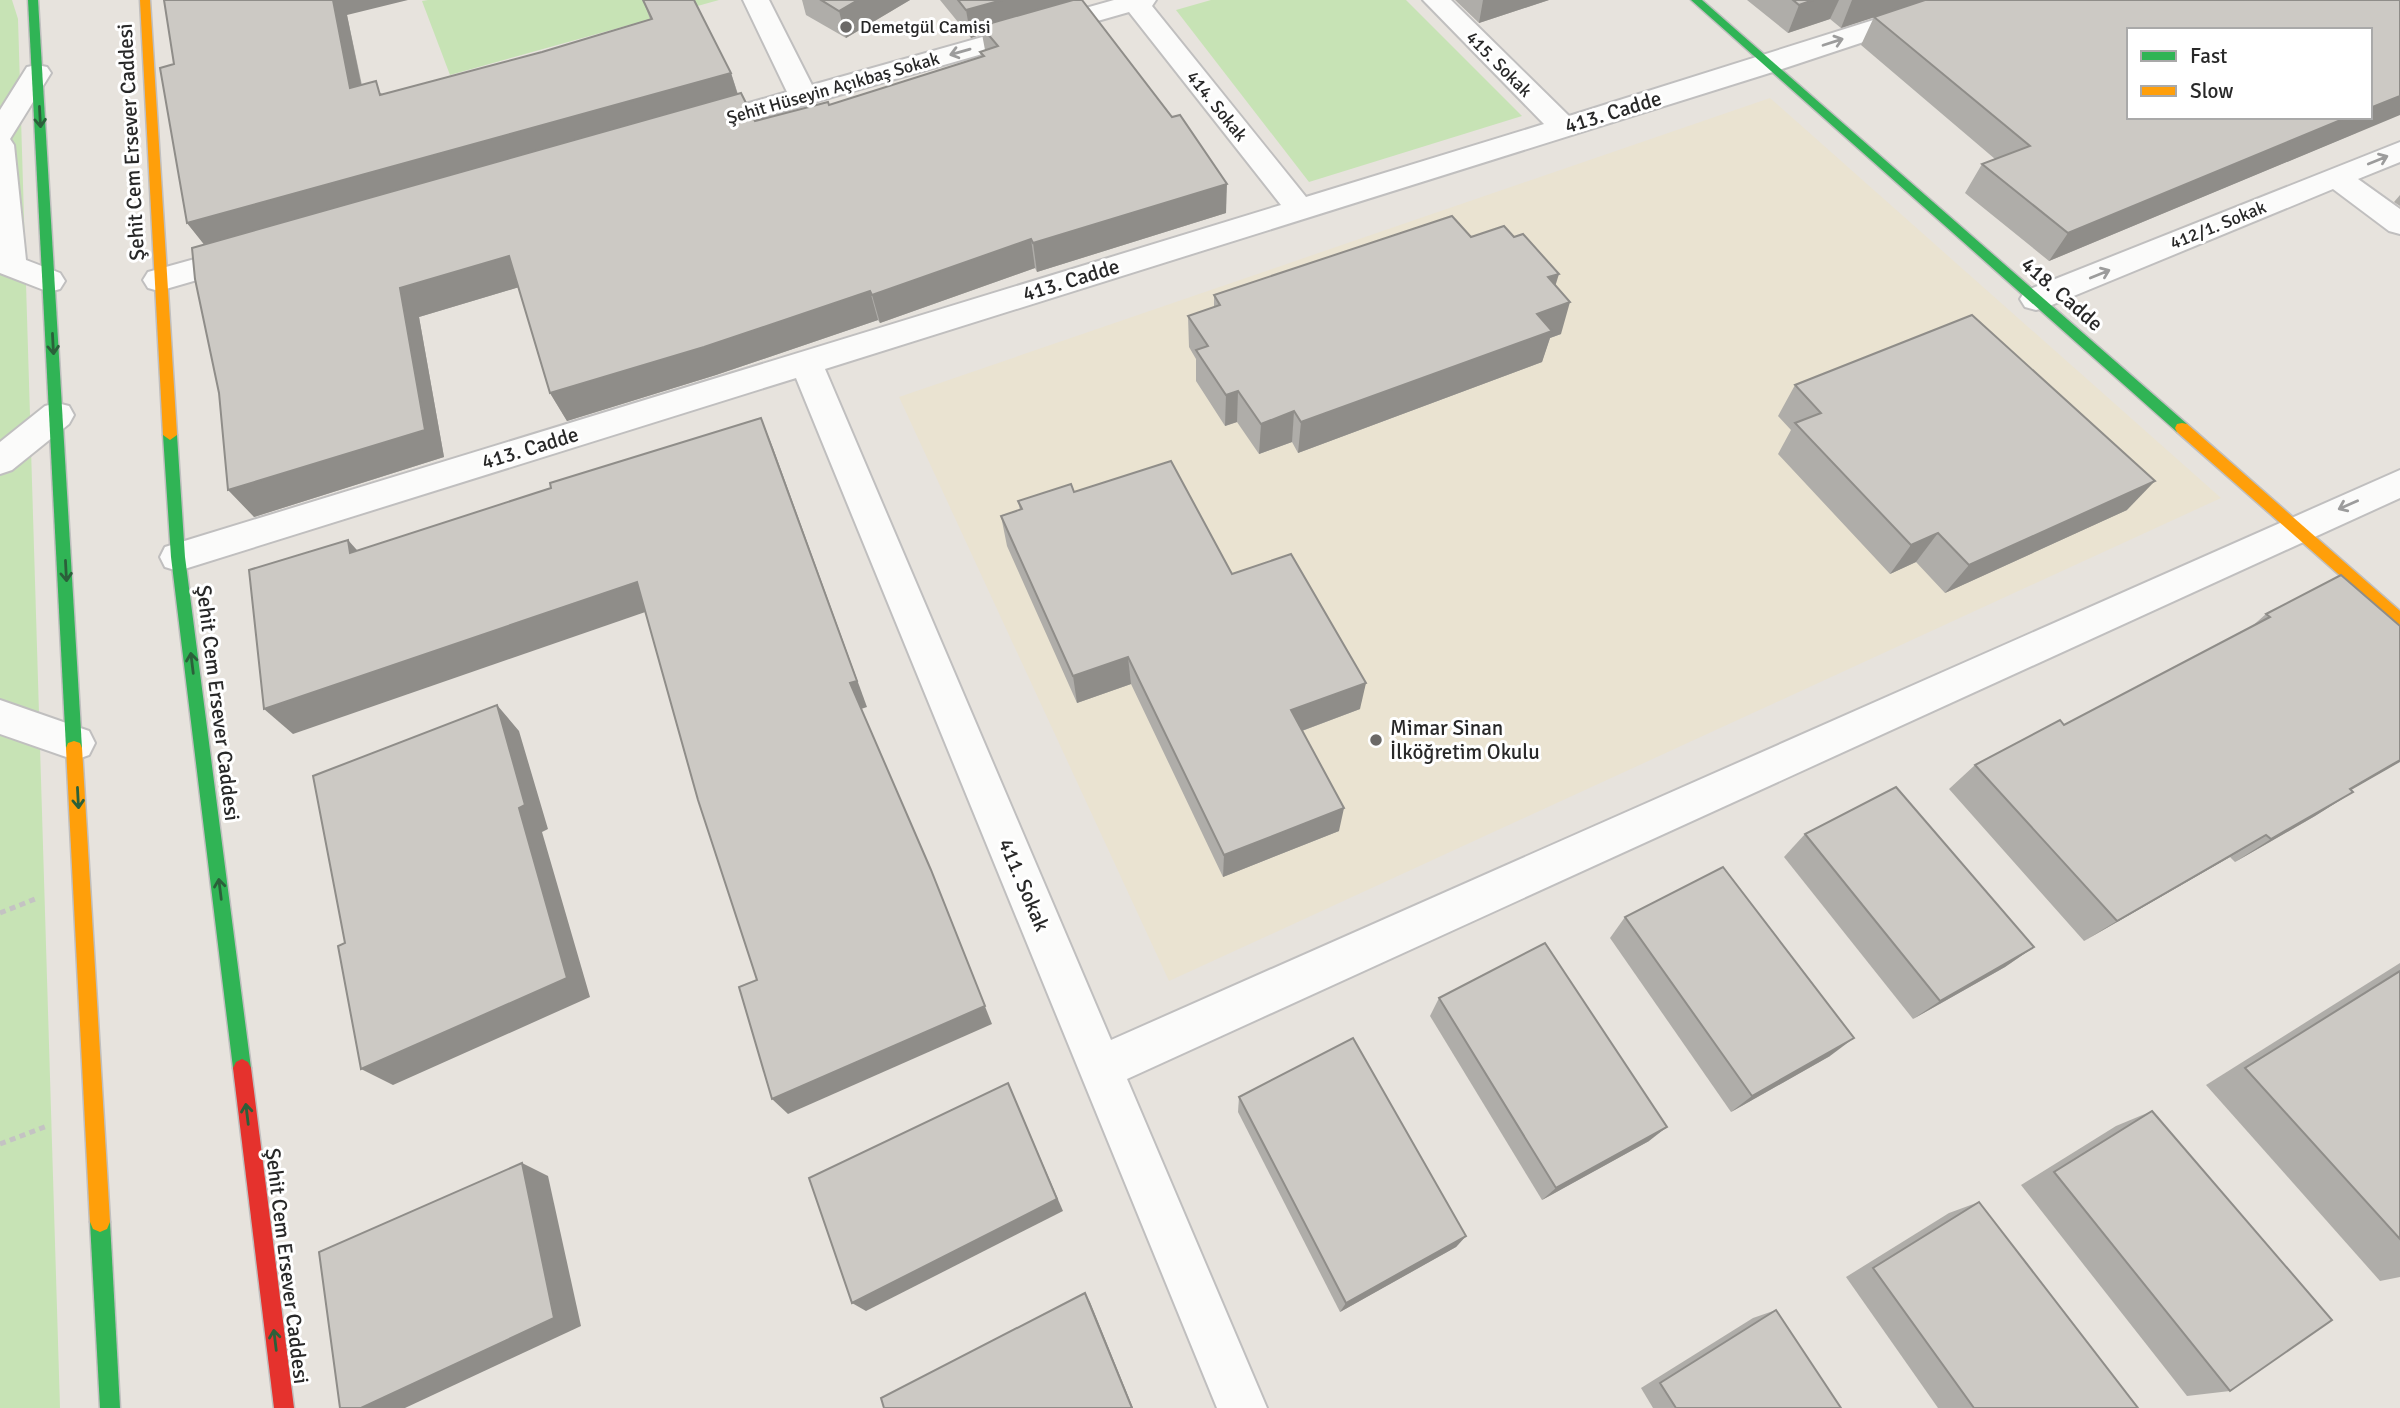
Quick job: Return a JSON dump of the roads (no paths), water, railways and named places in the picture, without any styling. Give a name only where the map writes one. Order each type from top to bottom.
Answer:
[{"type":"main road","points":[[33,0],[110,1408]]},
{"type":"main road","name":"Şehit Cem Ersever Caddesi","points":[[145,0],[152,86],[159,280],[178,557],[284,1408]]},
{"type":"main road","name":"418. Cadde","points":[[1696,0],[2400,620]]},
{"type":"street","points":[[756,0],[803,96]]},
{"type":"street","name":"415. Sokak","points":[[1436,0],[1563,127]]},
{"type":"street","name":"413. Cadde","points":[[178,557],[1769,64],[1963,0]]},
{"type":"street","name":"Şehit Hüseyin Açıkbaş Sokak","points":[[669,135],[1139,1]]},
{"type":"street","name":"414. Sokak","points":[[1139,1],[1300,209]]},
{"type":"street","points":[[0,133],[37,74]]},
{"type":"street","points":[[0,145],[11,266],[49,281]]},
{"type":"street","name":"412/1. Sokak","points":[[2036,299],[2400,151]]},
{"type":"street","points":[[2336,177],[2400,224]]},
{"type":"street","points":[[159,280],[267,250]]},
{"type":"street","name":"411. Sokak","points":[[806,362],[1242,1408]]},
{"type":"street","points":[[0,461],[57,415]]},
{"type":"street","points":[[1100,1068],[2400,483]]},
{"type":"street","points":[[0,717],[75,743]]},
{"type":"place","name":"Demetgül Camisi","points":[[846,27]]},
{"type":"place","name":"Mimar Sinan İlköğretim Okulu","points":[[1376,740]]}]
